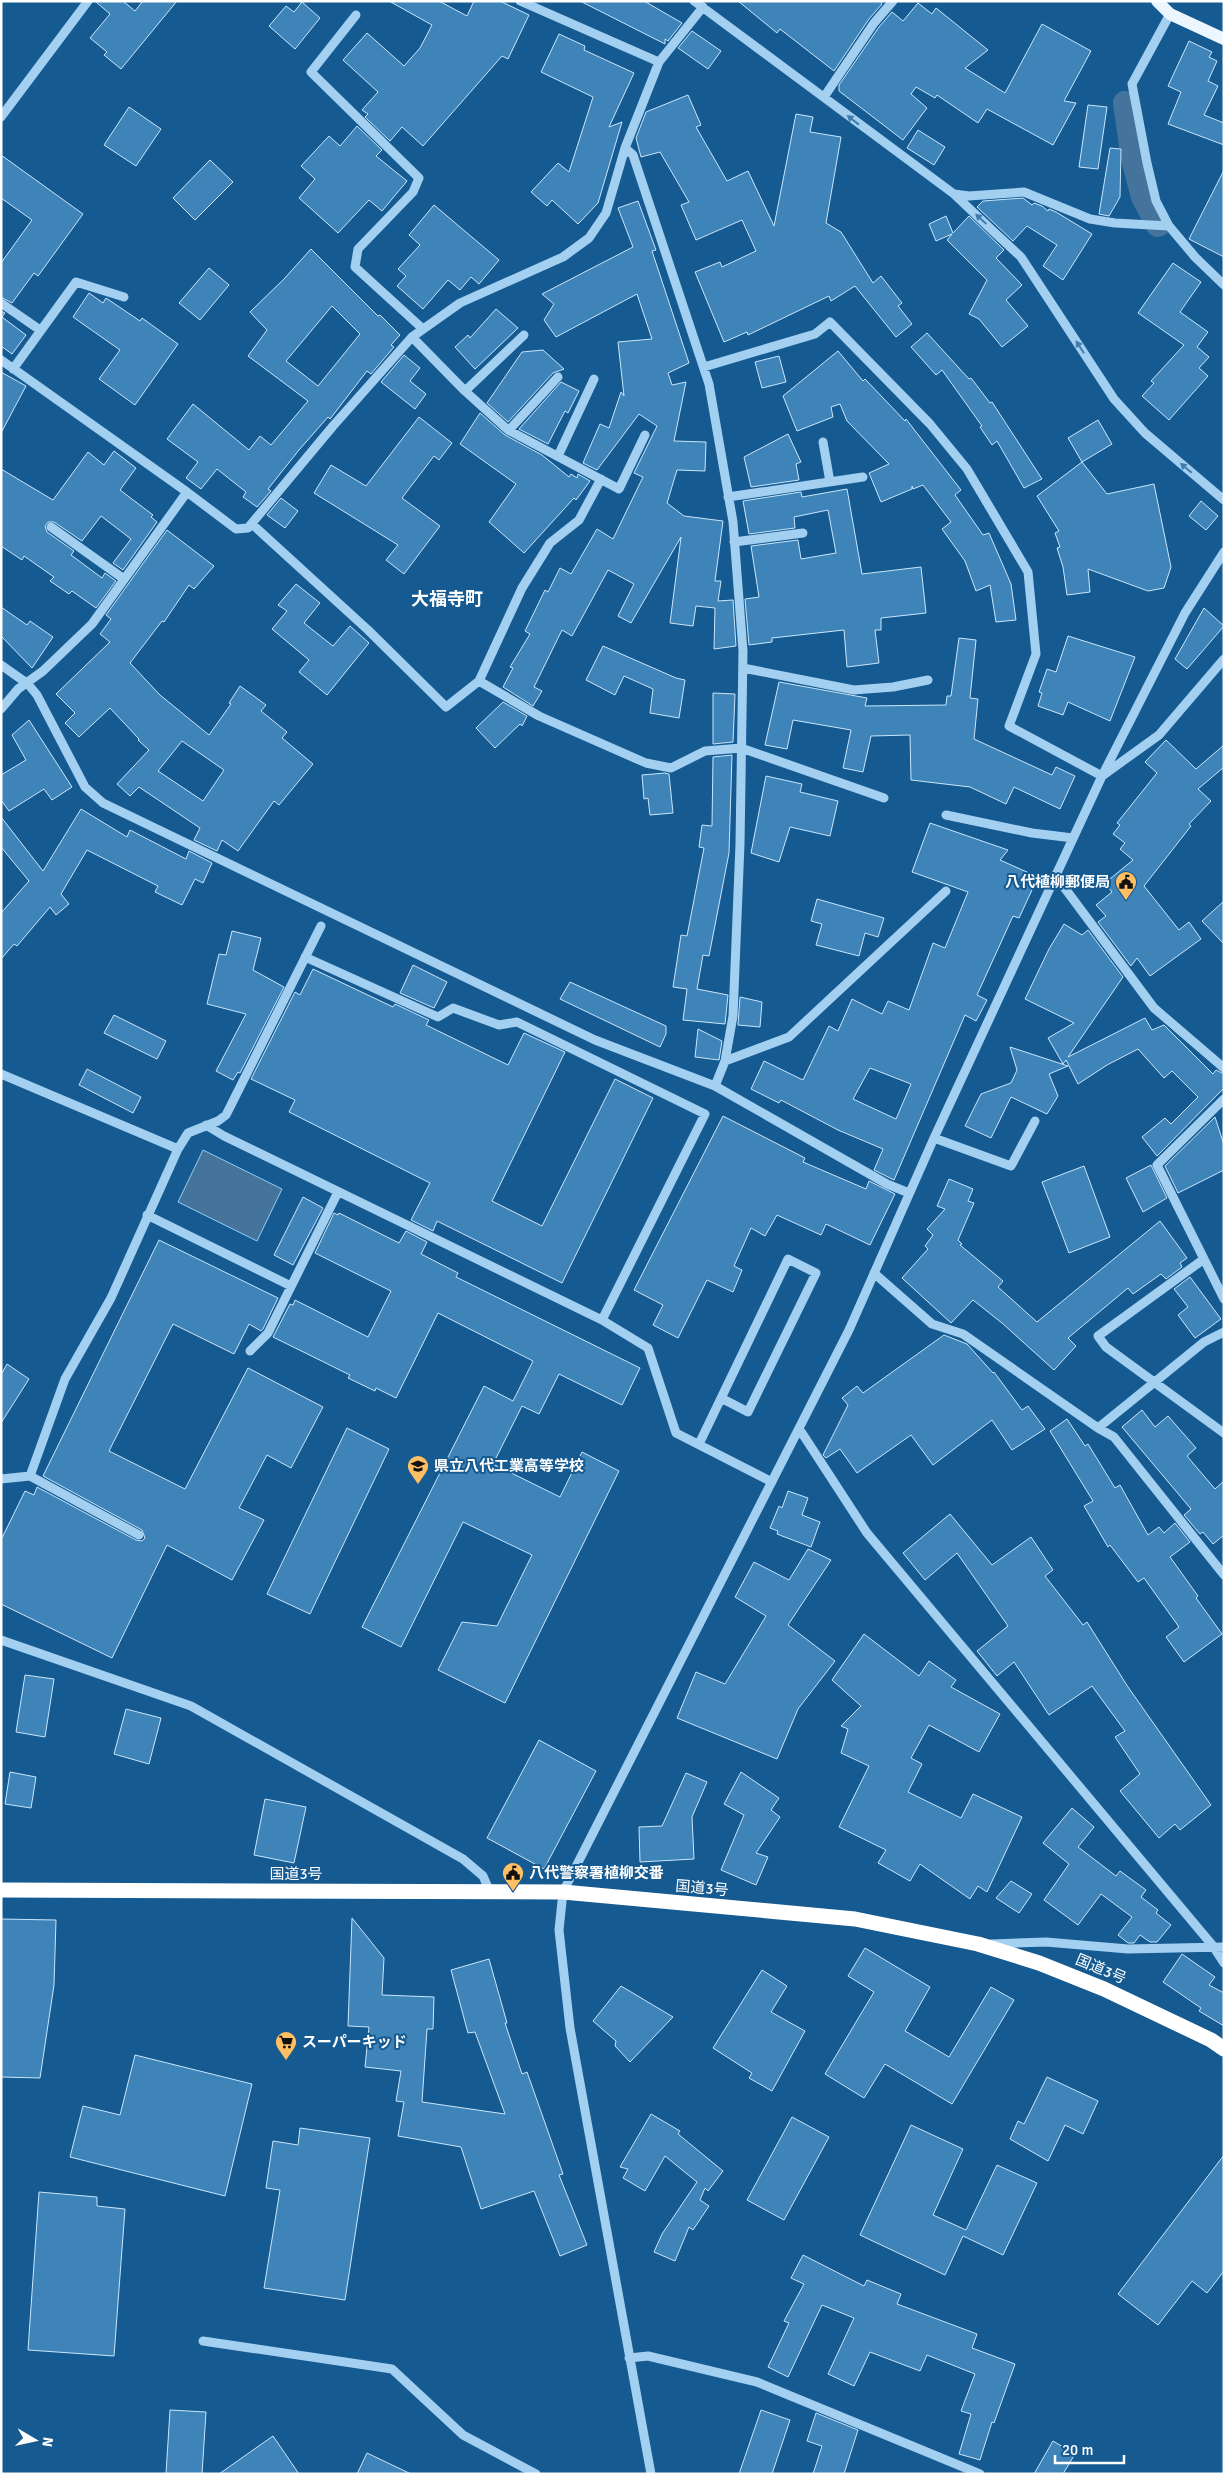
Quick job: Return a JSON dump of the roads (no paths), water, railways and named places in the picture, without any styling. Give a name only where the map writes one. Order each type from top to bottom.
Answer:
[{"type":"highway","name":"国道3号","points":[[1,1890],[563,1892],[855,1919],[978,1944],[1039,1963],[1104,1988],[1211,2040],[1224,2049]]},
{"type":"main road","points":[[1157,1],[1170,14],[1224,39]]},
{"type":"street","points":[[1,117],[88,1]]},
{"type":"street","points":[[520,1],[659,62]]},
{"type":"street","points":[[694,1],[954,194],[1021,257],[1114,399],[1145,433],[1224,500]]},
{"type":"street","points":[[824,97],[874,23],[893,1]]},
{"type":"street","points":[[1,360],[236,529],[248,528],[333,426],[412,337],[460,303],[563,257],[589,238],[606,213],[625,148],[659,62],[703,7]]},
{"type":"street","points":[[1170,14],[1132,84],[1147,163],[1156,201],[1169,226],[1195,257],[1224,285]]},
{"type":"street","points":[[356,15],[312,72],[419,178],[413,192],[358,249],[355,267],[423,329]]},
{"type":"street","points":[[625,148],[633,155],[709,384],[734,542],[743,668],[737,947],[732,1016],[725,1061],[715,1086]]},
{"type":"street","points":[[954,194],[969,196],[1024,192],[1090,219],[1115,224],[1169,226]]},
{"type":"street","points":[[13,369],[76,282],[124,297]]},
{"type":"street","points":[[1,303],[40,330]]},
{"type":"street","points":[[704,366],[815,334],[830,322],[930,424],[967,469],[1028,572],[1036,654],[1009,726],[1102,776]]},
{"type":"street","points":[[465,391],[524,335]]},
{"type":"street","points":[[412,337],[465,391],[509,430],[619,489],[645,435]]},
{"type":"street","points":[[509,430],[558,377]]},
{"type":"street","points":[[558,456],[594,379]]},
{"type":"street","points":[[823,442],[830,482]]},
{"type":"street","points":[[728,497],[863,477]]},
{"type":"street","points":[[252,524],[446,706],[479,681],[522,588],[550,543],[579,520],[602,480]]},
{"type":"street","points":[[1,709],[18,689],[28,684],[92,624],[187,492]]},
{"type":"street","points":[[51,527],[124,579]]},
{"type":"street","points":[[734,542],[802,533]]},
{"type":"street","points":[[651,2474],[570,2028],[560,1930],[563,1892],[800,1430],[849,1330],[934,1138],[1102,776],[1185,613],[1224,552]]},
{"type":"street","points":[[1102,776],[1159,736],[1224,659]]},
{"type":"street","points":[[1,666],[28,684],[47,711],[85,787],[103,803],[595,1040],[715,1086],[887,1184],[909,1193]]},
{"type":"street","points":[[743,668],[854,690],[893,687],[928,680]]},
{"type":"street","points":[[479,681],[540,716],[646,763],[671,768],[705,751],[741,748],[884,798]]},
{"type":"street","points":[[946,815],[1072,838]]},
{"type":"street","points":[[1055,875],[1154,1008],[1224,1068]]},
{"type":"street","points":[[725,1061],[789,1036],[946,891]]},
{"type":"street","points":[[30,1476],[65,1380],[111,1298],[178,1149],[188,1133],[226,1115],[321,926]]},
{"type":"street","points":[[305,957],[438,1017],[453,1008],[499,1025],[517,1022],[705,1114],[602,1320]]},
{"type":"street","points":[[1,1074],[178,1149]]},
{"type":"street","points":[[1224,1099],[1157,1165],[1224,1299]]},
{"type":"street","points":[[934,1138],[1010,1166],[1035,1121]]},
{"type":"street","points":[[206,1125],[224,1136],[602,1320],[648,1348],[676,1433],[772,1482]]},
{"type":"street","points":[[250,1350],[268,1333],[338,1192]]},
{"type":"street","points":[[147,1215],[291,1286]]},
{"type":"street","points":[[1204,1259],[1098,1336],[1106,1347],[1224,1433]]},
{"type":"street","points":[[699,1444],[721,1398],[788,1260],[816,1273],[748,1412],[721,1398]]},
{"type":"street","points":[[874,1273],[932,1324],[963,1334],[1098,1428],[1114,1437],[1224,1575]]},
{"type":"street","points":[[1098,1428],[1204,1342],[1224,1332]]},
{"type":"street","points":[[800,1430],[837,1484],[867,1533],[1213,1946],[1224,1963]]},
{"type":"street","points":[[1,1479],[30,1476],[139,1535]]},
{"type":"street","points":[[1,1640],[191,1706],[463,1859],[482,1876],[490,1892]]},
{"type":"street","points":[[978,1944],[1046,1942],[1128,1949],[1224,1947]]},
{"type":"street","points":[[203,2341],[392,2370],[463,2435],[536,2474]]},
{"type":"street","points":[[629,2358],[648,2356],[757,2382],[980,2474]]},
{"type":"water","points":[[203,1150],[282,1189],[257,1241],[178,1202]]},
{"type":"waterway","points":[[1125,103],[1133,159],[1143,197],[1158,225]]},
{"type":"place","name":"八代植柳郵便局","points":[[1126,901]]},
{"type":"place","name":"県立八代工業高等学校","points":[[418,1485]]},
{"type":"place","name":"八代警察署植柳交番","points":[[513,1892]]},
{"type":"place","name":"スーパーキッド","points":[[286,2061]]},
{"type":"district","name":"大福寺町","points":[[447,599]]}]
